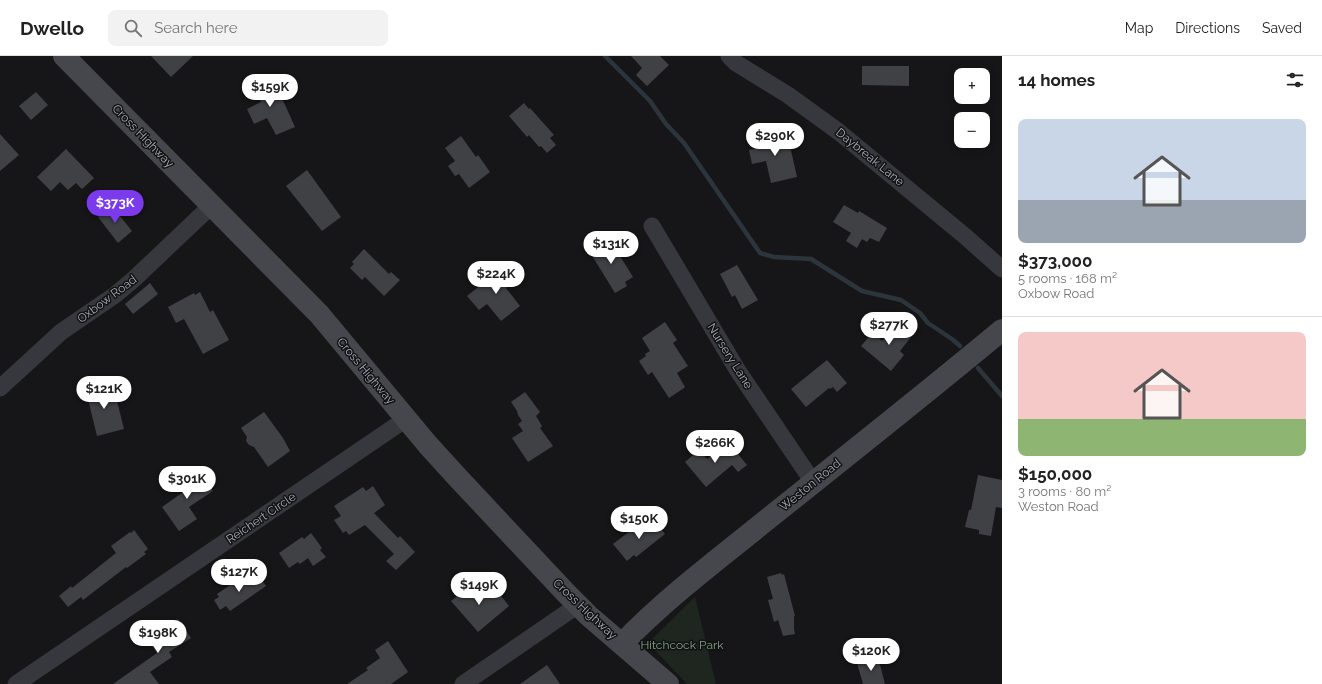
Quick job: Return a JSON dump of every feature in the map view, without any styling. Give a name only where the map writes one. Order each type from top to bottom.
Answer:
[{"type":"main road","name":"Cross Highway","points":[[64,56],[319,314],[458,479],[578,605],[668,684]]},
{"type":"main road","name":"Weston Road","points":[[622,644],[641,624],[733,547],[1002,330]]},
{"type":"street","name":"Daybreak Lane","points":[[729,56],[736,63],[788,95],[839,132],[966,236],[1002,269]]},
{"type":"street","name":"Oxbow Road","points":[[0,388],[61,332],[105,303],[129,283],[211,206]]},
{"type":"street","name":"Nursery Lane","points":[[652,226],[738,371],[813,482]]},
{"type":"street","name":"Reichert Circle","points":[[16,684],[406,419]]},
{"type":"street","points":[[463,684],[578,605]]},
{"type":"green space","name":"Hitchcock Park","points":[[695,597],[716,684],[687,684],[648,643]]},
{"type":"building","points":[[151,56],[193,56],[171,77]]},
{"type":"building","points":[[631,56],[660,56],[669,65],[647,86],[636,75],[642,68]]},
{"type":"building","points":[[862,66],[909,66],[909,86],[862,85]]},
{"type":"building","points":[[266,75],[275,96],[280,94],[295,127],[276,135],[267,118],[254,124],[247,109],[261,102],[252,82]]},
{"type":"building","points":[[36,92],[48,105],[31,120],[19,106]]},
{"type":"building","points":[[524,103],[554,135],[550,138],[556,145],[547,153],[541,146],[539,147],[529,135],[527,137],[509,116]]},
{"type":"building","points":[[778,130],[781,139],[788,137],[797,177],[771,183],[766,161],[752,164],[749,150],[763,147],[760,134]]},
{"type":"building","points":[[0,134],[19,155],[0,171]]},
{"type":"building","points":[[461,136],[476,157],[478,155],[490,172],[469,188],[459,174],[455,176],[448,166],[455,161],[445,148]]},
{"type":"building","points":[[66,149],[94,178],[82,189],[76,183],[68,190],[60,182],[51,191],[37,177]]},
{"type":"building","points":[[307,170],[341,217],[322,231],[286,186]]},
{"type":"building","points":[[844,205],[858,213],[859,211],[887,228],[879,242],[870,238],[867,242],[862,239],[857,248],[846,241],[851,233],[833,222]]},
{"type":"building","points":[[112,206],[132,231],[118,243],[98,217]]},
{"type":"building","points":[[610,240],[633,277],[625,282],[627,286],[615,293],[588,249],[599,242],[602,245]]},
{"type":"building","points":[[364,249],[389,274],[391,272],[400,280],[384,296],[365,277],[362,280],[350,268],[354,264],[352,262]]},
{"type":"building","points":[[737,265],[758,300],[742,309],[735,295],[732,297],[720,274]]},
{"type":"building","points":[[505,266],[516,280],[506,288],[520,306],[501,321],[487,304],[479,310],[467,296]]},
{"type":"building","points":[[150,283],[158,294],[133,314],[125,304]]},
{"type":"building","points":[[200,292],[210,312],[213,310],[229,340],[203,354],[184,319],[176,323],[168,307],[194,293],[195,295]]},
{"type":"building","points":[[665,322],[677,340],[673,343],[688,366],[677,373],[685,387],[669,398],[652,372],[648,375],[639,361],[650,351],[642,338]]},
{"type":"building","points":[[901,322],[914,333],[900,351],[904,355],[891,371],[861,346],[873,332],[882,341],[892,329],[894,330]]},
{"type":"building","points":[[827,360],[847,383],[837,392],[833,387],[830,389],[829,388],[806,407],[791,389]]},
{"type":"building","points":[[105,382],[109,398],[116,397],[124,429],[97,436],[85,387]]},
{"type":"building","points":[[525,392],[540,412],[536,416],[542,426],[540,428],[553,446],[528,462],[512,438],[523,431],[518,424],[522,421],[511,402]]},
{"type":"building","points":[[264,412],[283,438],[290,451],[268,467],[254,447],[249,445],[246,441],[247,437],[241,428]]},
{"type":"building","points":[[728,442],[747,465],[738,472],[732,465],[706,487],[685,462],[699,450],[707,459]]},
{"type":"building","points":[[198,469],[213,491],[189,507],[197,519],[179,531],[162,507],[186,490],[180,481]]},
{"type":"building","points":[[978,475],[1002,480],[1002,508],[996,507],[991,536],[979,534],[979,530],[965,527],[969,510],[971,510]]},
{"type":"building","points":[[373,486],[385,505],[374,513],[398,538],[400,536],[415,552],[396,570],[386,561],[394,554],[365,525],[349,535],[346,531],[343,533],[334,520],[341,516],[334,506],[363,487],[366,491]]},
{"type":"building","points":[[653,519],[665,534],[636,557],[634,555],[627,561],[613,544],[638,525],[641,529]]},
{"type":"building","points":[[134,530],[148,549],[144,552],[146,554],[127,568],[126,567],[83,600],[81,597],[68,607],[59,596],[71,586],[72,588],[116,553],[111,546]]},
{"type":"building","points":[[311,533],[322,548],[320,550],[326,557],[313,566],[308,558],[300,564],[298,562],[289,568],[279,553],[302,537],[304,539]]},
{"type":"building","points":[[781,573],[782,575],[784,574],[795,616],[795,634],[783,636],[778,620],[774,622],[768,600],[773,599],[767,577]]},
{"type":"building","points":[[257,574],[266,586],[230,611],[226,606],[220,610],[214,600],[219,597],[217,594],[236,581],[240,586]]},
{"type":"building","points":[[476,581],[490,598],[498,592],[509,606],[478,632],[451,601]]},
{"type":"building","points":[[178,619],[191,638],[169,652],[172,657],[150,672],[159,684],[113,684],[157,653],[149,642],[159,635],[157,633]]},
{"type":"building","points":[[388,641],[408,672],[391,684],[347,684],[368,670],[366,668],[380,658],[375,650]]},
{"type":"building","points":[[878,657],[885,684],[863,684],[857,663]]},
{"type":"building","points":[[547,665],[560,684],[520,684]]},
{"type":"waterway","points":[[605,56],[650,101],[666,124],[684,143],[760,253],[774,257],[811,259],[862,291],[901,300],[920,313],[928,323],[960,346]]},
{"type":"waterway","points":[[978,368],[1002,396]]}]
